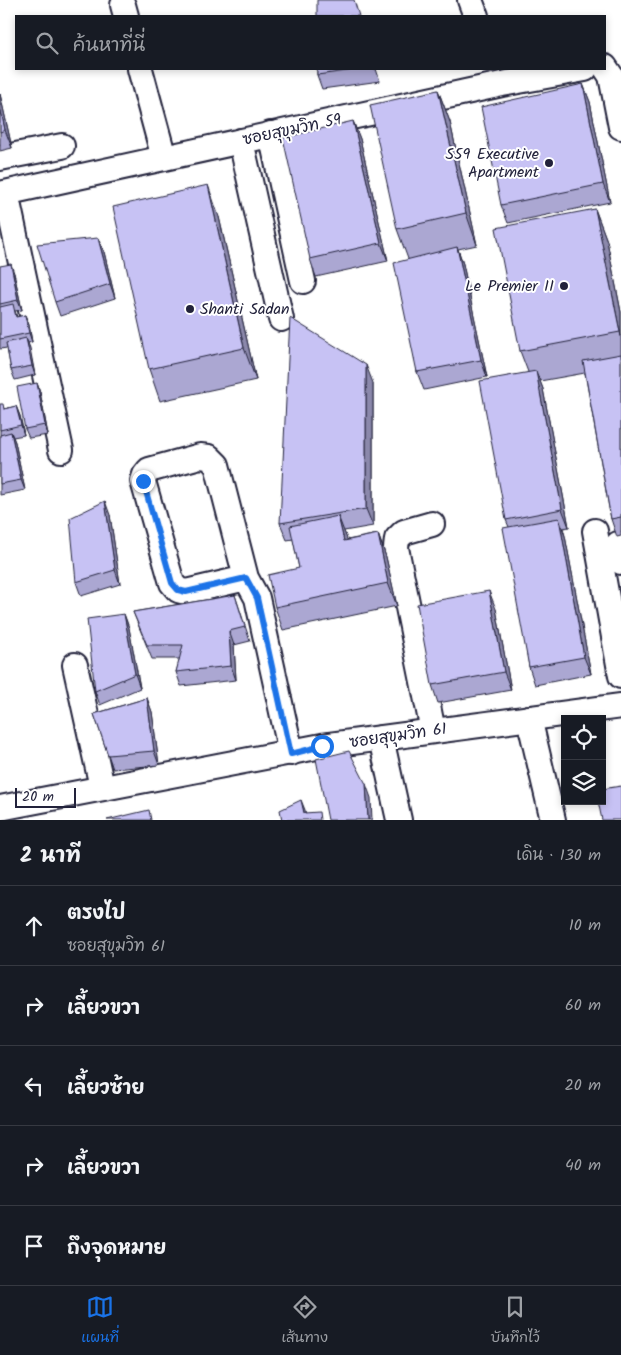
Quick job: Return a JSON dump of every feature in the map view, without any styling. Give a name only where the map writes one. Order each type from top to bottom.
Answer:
[{"type":"street","points":[[470,0],[476,15]]},
{"type":"street","points":[[606,68],[611,76],[621,126]]},
{"type":"street","points":[[140,70],[164,158]]},
{"type":"street","name":"ซอยสุขุมวิท 59","points":[[3,193],[241,141],[499,76],[573,70]]},
{"type":"street","points":[[270,134],[304,281]]},
{"type":"street","points":[[241,141],[281,319]]},
{"type":"street","points":[[0,158],[62,146]]},
{"type":"street","points":[[3,193],[61,450]]},
{"type":"street","points":[[246,578],[186,592],[178,590],[172,583],[143,481],[145,474],[149,470],[200,456],[209,457],[217,464],[246,578],[257,598],[291,754]]},
{"type":"street","points":[[432,524],[404,532],[397,539],[396,548],[433,731]]},
{"type":"street","points":[[595,531],[621,676]]},
{"type":"street","points":[[75,665],[102,787]]},
{"type":"street","name":"ซอยสุขุมวิท 61","points":[[0,808],[30,811],[102,787],[291,754],[322,746],[621,706]]},
{"type":"street","points":[[529,718],[553,820]]},
{"type":"street","points":[[381,738],[399,820]]},
{"type":"building","points":[[317,0],[354,0],[359,15],[317,15]]},
{"type":"building","points":[[317,70],[354,70],[317,75]]},
{"type":"building","name":"S59 Executive Apartment","points":[[583,84],[603,184],[501,205],[481,107]]},
{"type":"building","points":[[438,90],[466,213],[397,229],[370,105]]},
{"type":"building","points":[[0,107],[5,130],[0,132]]},
{"type":"building","points":[[353,121],[381,243],[310,259],[283,138]]},
{"type":"building","name":"Shanti Sadan","points":[[208,185],[244,348],[149,369],[113,207]]},
{"type":"building","name":"Le Premier II","points":[[595,209],[620,332],[520,351],[496,228]]},
{"type":"building","points":[[98,238],[110,284],[55,302],[37,244]]},
{"type":"building","points":[[457,247],[481,360],[417,372],[394,263]]},
{"type":"building","points":[[11,264],[18,300],[0,304],[0,266]]},
{"type":"building","points":[[13,304],[16,317],[25,315],[29,333],[0,339],[0,307]]},
{"type":"building","points":[[290,318],[366,365],[366,509],[280,523]]},
{"type":"building","points":[[26,338],[32,366],[11,370],[6,343]]},
{"type":"building","points":[[621,354],[621,517],[611,519],[583,361]]},
{"type":"building","points":[[536,371],[562,509],[506,520],[480,381]]},
{"type":"building","points":[[37,383],[45,425],[25,429],[17,387]]},
{"type":"building","points":[[0,404],[3,404],[4,409],[16,406],[21,425],[0,430]]},
{"type":"building","points":[[11,432],[21,480],[0,484],[0,435]]},
{"type":"building","points":[[105,501],[115,570],[76,582],[70,518]]},
{"type":"building","points":[[338,516],[344,541],[378,534],[388,583],[275,607],[268,575],[299,568],[290,526]]},
{"type":"building","points":[[559,518],[584,657],[529,667],[503,528]]},
{"type":"building","points":[[489,591],[504,672],[432,685],[417,604]]},
{"type":"building","points":[[235,595],[245,627],[229,631],[231,666],[176,672],[183,645],[147,645],[133,612]]},
{"type":"building","points":[[124,614],[135,674],[95,691],[87,619]]},
{"type":"building","points":[[147,698],[154,751],[108,755],[94,714]]},
{"type":"building","points":[[349,751],[366,784],[368,820],[328,820],[316,759]]},
{"type":"building","points":[[621,786],[621,820],[602,820],[599,805],[606,805],[606,788]]},
{"type":"building","points":[[301,800],[304,813],[319,812],[320,820],[282,820],[280,810]]},
{"type":"building","points":[[149,810],[151,820],[107,820]]},
{"type":"place","name":"S59 Executive Apartment","points":[[549,163]]},
{"type":"place","name":"Le Premier II","points":[[564,286]]},
{"type":"place","name":"Shanti Sadan","points":[[190,309]]},
{"type":"route","points":[[143,481],[172,583],[178,590],[186,592],[246,578],[257,598],[291,754],[322,746]]}]
